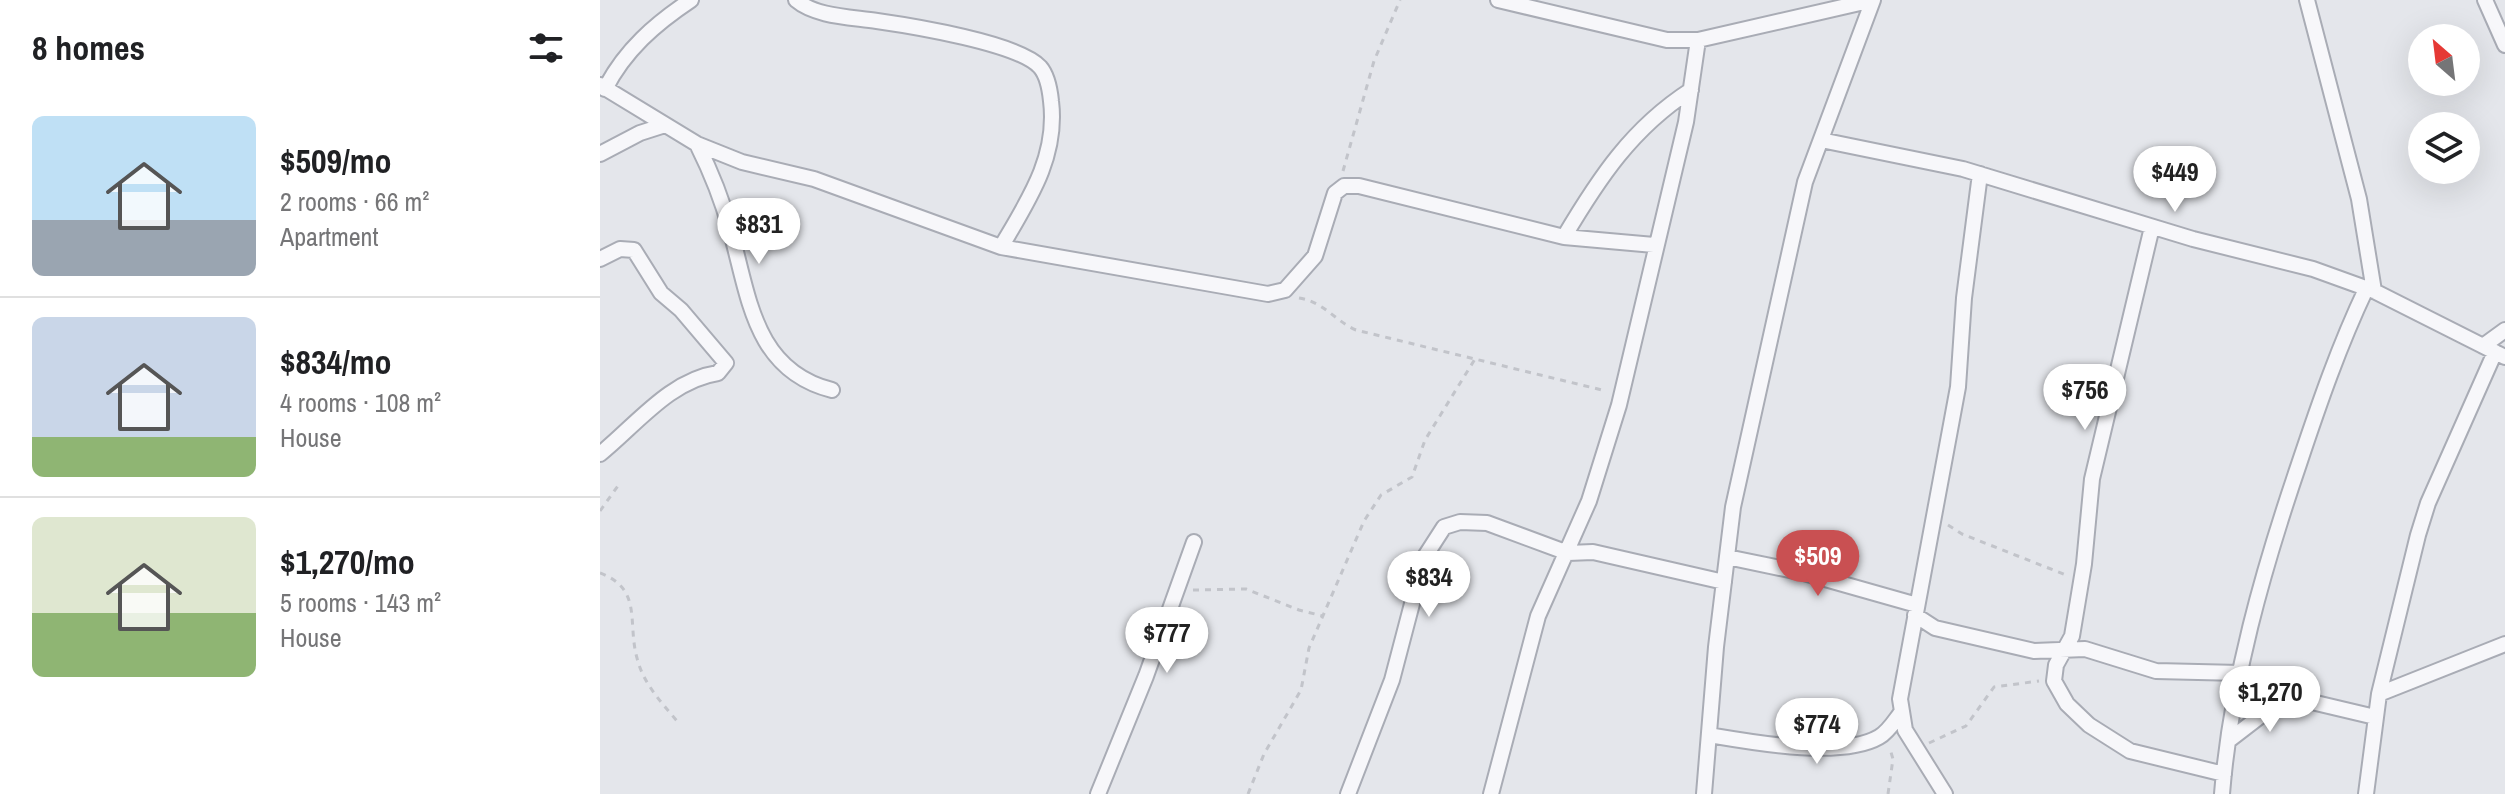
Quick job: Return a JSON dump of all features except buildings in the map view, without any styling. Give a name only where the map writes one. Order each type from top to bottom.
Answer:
[{"type":"street","points":[[691,0],[652,28],[633,47],[603,87],[697,144],[742,162],[814,179],[1001,247],[1268,294],[1285,290],[1315,256],[1335,193],[1344,186],[1359,186],[1564,237],[1654,245]]},
{"type":"street","points":[[1498,0],[1667,40],[1698,40],[1873,0]]},
{"type":"street","points":[[1704,794],[1733,507],[1805,182],[1873,0]]},
{"type":"street","points":[[2222,794],[2240,673],[2280,512],[2337,350],[2370,290],[2359,199],[2307,0]]},
{"type":"street","points":[[2485,0],[2505,45]]},
{"type":"street","points":[[805,2],[995,46],[1021,55],[1041,68],[1050,91],[1054,123],[1049,154],[1036,189],[1001,247]]},
{"type":"street","points":[[1491,794],[1538,616],[1589,501],[1622,393],[1654,245],[1663,221],[1691,90],[1698,40]]},
{"type":"street","points":[[1564,237],[1606,168],[1632,136],[1691,90]]},
{"type":"street","points":[[600,154],[640,133],[665,125]]},
{"type":"street","points":[[1821,140],[1980,174],[2152,227],[2313,269],[2370,290],[2494,352]]},
{"type":"street","points":[[697,144],[717,184],[749,307],[760,333],[789,370],[808,384],[832,390]]},
{"type":"street","points":[[1945,794],[1913,746],[1900,714],[1916,610],[1958,387],[1964,298],[1980,174]]},
{"type":"street","points":[[2152,227],[2092,479],[2072,636],[2054,672],[2057,688],[2067,704],[2111,740],[2130,751],[2224,774]]},
{"type":"street","points":[[600,259],[620,249],[634,250],[661,293],[696,327],[726,363],[718,373],[702,375],[679,387],[600,454]]},
{"type":"street","points":[[2366,794],[2379,694],[2428,503],[2505,330]]},
{"type":"street","points":[[1348,794],[1392,680],[1424,558],[1444,527],[1460,522],[1487,523],[1568,553],[1593,552],[1724,582]]},
{"type":"street","points":[[1098,794],[1194,542]]},
{"type":"street","points":[[1727,557],[1804,573],[1916,610],[1935,628],[1992,638],[2034,651],[2095,651],[2156,671],[2240,673],[2288,695],[2375,717]]},
{"type":"street","points":[[2379,694],[2505,644]]},
{"type":"street","points":[[2228,741],[2288,695]]},
{"type":"street","points":[[1709,735],[1804,748],[1867,742],[1880,736],[1900,714]]},
{"type":"path","points":[[1335,193],[1351,152],[1374,61],[1400,0]]},
{"type":"path","points":[[1268,294],[1315,301],[1342,324],[1356,330],[1576,386],[1622,393]]},
{"type":"path","points":[[1248,794],[1264,754],[1301,690],[1309,648],[1371,508],[1381,495],[1412,477],[1425,440],[1475,359]]},
{"type":"path","points":[[600,511],[620,483]]},
{"type":"path","points":[[1935,515],[1962,534],[2081,579]]},
{"type":"path","points":[[600,573],[615,579],[626,590],[632,611],[636,658],[645,679],[677,721]]},
{"type":"path","points":[[1177,592],[1246,589],[1323,616]]},
{"type":"path","points":[[1913,746],[1935,741],[1966,726],[1994,687],[2036,683],[2054,672]]},
{"type":"path","points":[[1880,736],[1887,743],[1893,759],[1888,794]]}]
